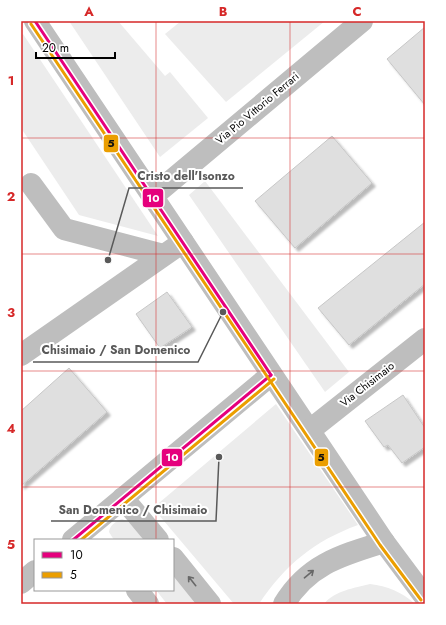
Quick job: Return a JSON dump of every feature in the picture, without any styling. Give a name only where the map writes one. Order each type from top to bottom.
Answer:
[{"type":"street","points":[[35,21],[384,542],[425,596]]},
{"type":"street","name":"Via Pio Vittorio Ferrari","points":[[153,196],[362,21]]},
{"type":"street","points":[[30,184],[64,229],[163,255]]},
{"type":"street","points":[[21,356],[183,242]]},
{"type":"street","name":"Via Chisimaio","points":[[310,430],[425,339]]},
{"type":"street","points":[[85,536],[123,498],[272,375]]},
{"type":"street","points":[[123,498],[157,539]]},
{"type":"street","points":[[284,604],[295,586],[311,572],[332,560],[384,542]]},
{"type":"street","points":[[174,559],[210,604]]},
{"type":"street","points":[[21,583],[34,572]]},
{"type":"street","points":[[138,591],[148,604]]},
{"type":"shaded area","points":[[69,21],[118,21],[165,76],[170,72],[208,118],[160,157]]},
{"type":"shaded area","points":[[181,21],[325,21],[226,102],[165,34]]},
{"type":"shaded area","points":[[23,34],[158,236],[79,215],[21,128],[21,35]]},
{"type":"shaded area","points":[[205,181],[349,372],[325,392],[189,195]]},
{"type":"shaded area","points":[[276,404],[358,525],[342,531],[314,547],[302,556],[279,577],[259,604],[234,604],[153,508]]},
{"type":"shaded area","points":[[122,519],[129,522],[143,539],[113,539],[109,532],[111,527]]},
{"type":"shaded area","points":[[174,576],[198,604],[167,604],[157,591],[174,591]]},
{"type":"shaded area","points":[[370,584],[394,590],[415,604],[324,604],[339,593]]},
{"type":"building","points":[[425,27],[425,105],[387,59]]},
{"type":"building","points":[[332,136],[372,183],[295,248],[255,201]]},
{"type":"building","points":[[425,222],[425,284],[349,345],[318,308]]},
{"type":"building","points":[[167,292],[192,327],[160,348],[136,314]]},
{"type":"building","points":[[69,368],[107,412],[21,486],[21,411]]},
{"type":"building","points":[[403,395],[425,428],[425,447],[402,463],[388,445],[384,447],[365,421]]},
{"type":"transit line","name":"10","points":[[35,21],[271,375]]},
{"type":"transit line","name":"5","points":[[31,24],[380,545],[421,600]]},
{"type":"transit line","name":"10","points":[[74,539],[271,375]]},
{"type":"transit line","name":"5","points":[[82,539],[274,379]]},
{"type":"place","name":"Cristo dell'Isonzo","points":[[108,260]]},
{"type":"place","name":"Chisimaio / San Domenico","points":[[223,312]]},
{"type":"place","name":"San Domenico / Chisimaio","points":[[219,457]]}]
